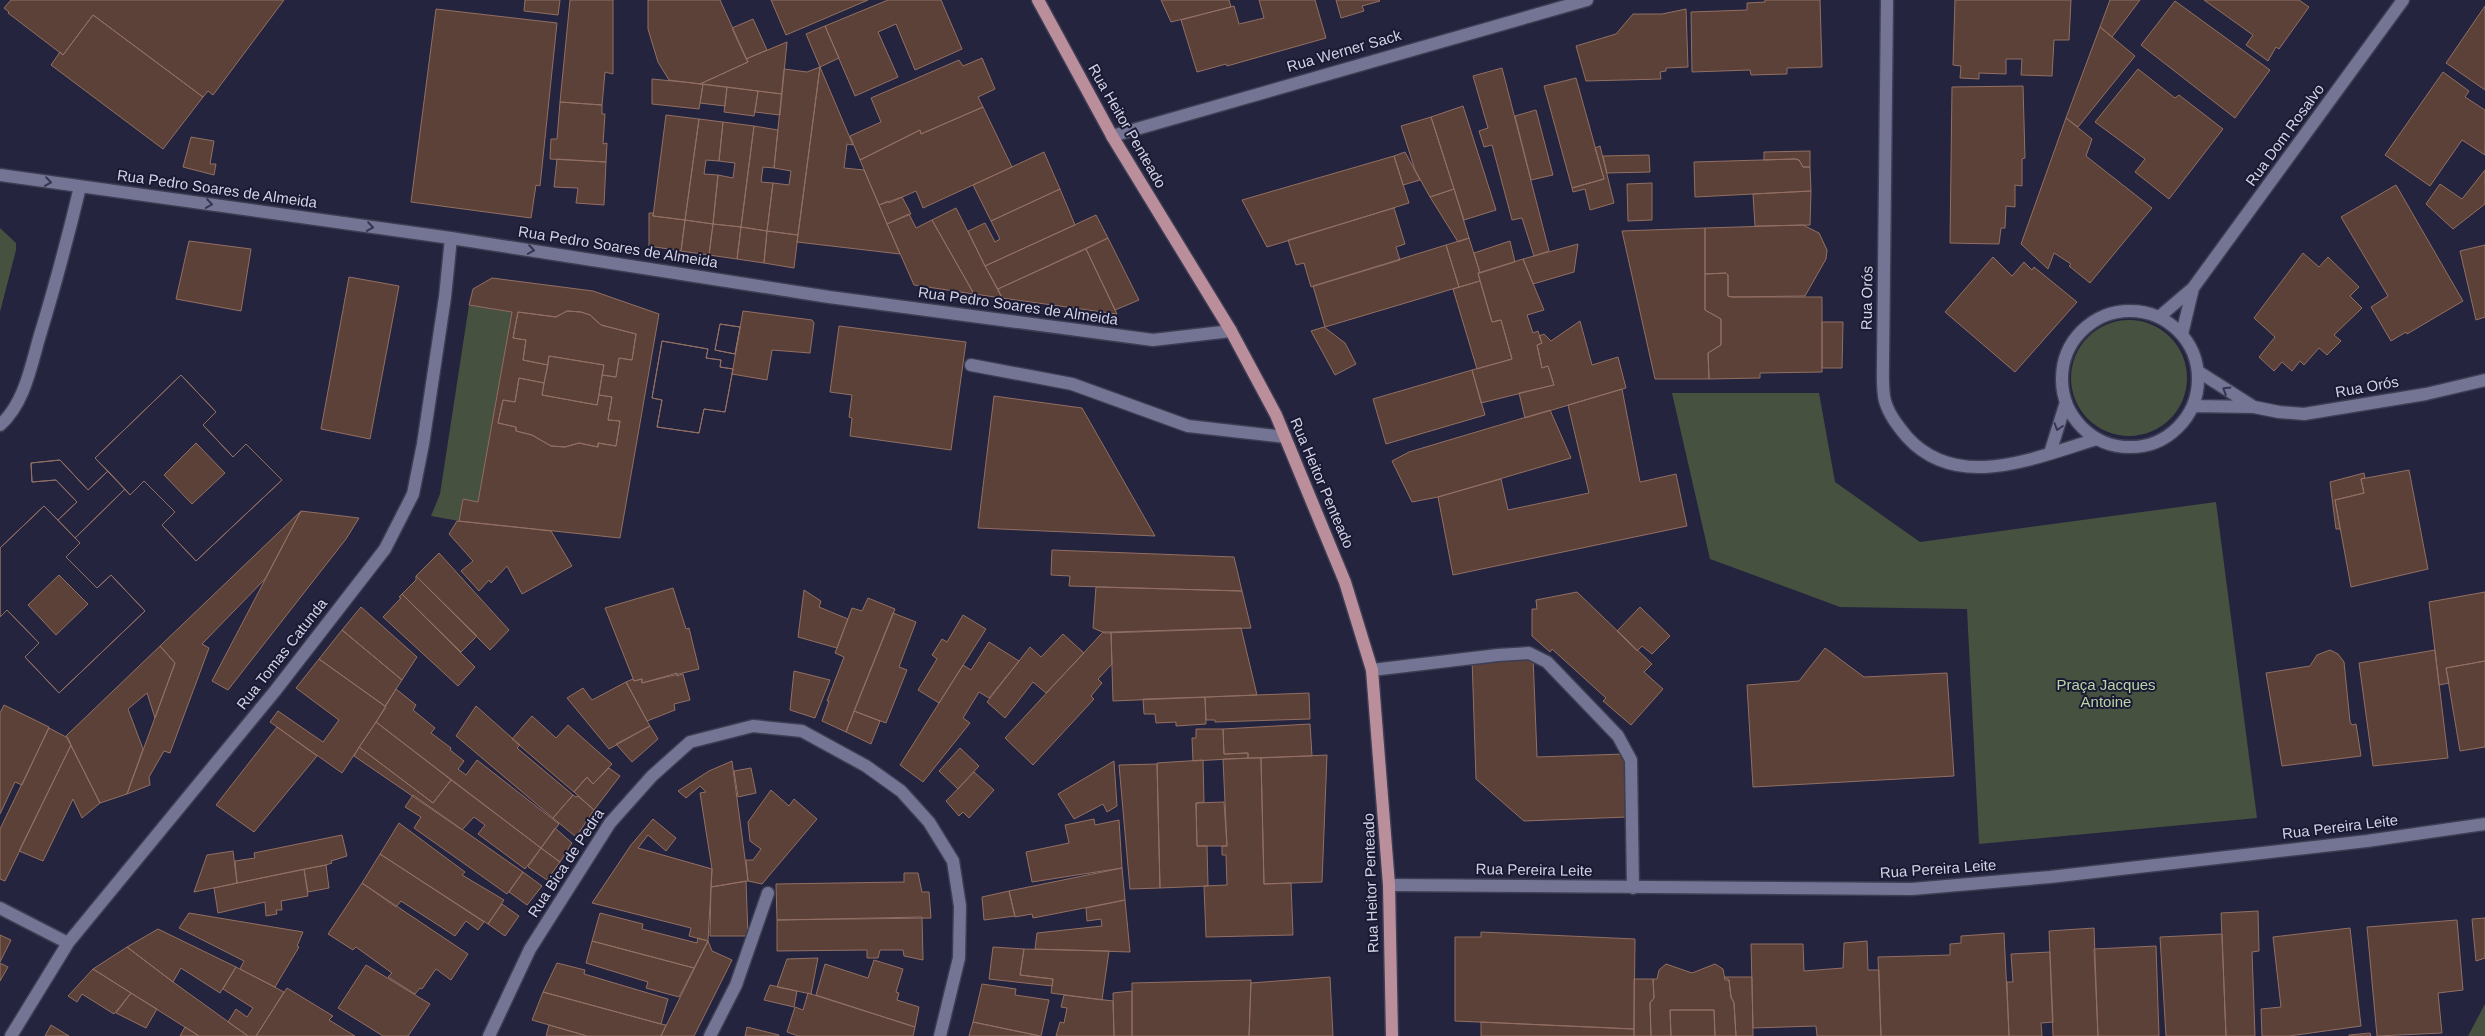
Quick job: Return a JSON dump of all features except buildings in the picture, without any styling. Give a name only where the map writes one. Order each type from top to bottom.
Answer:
[{"type":"main road","name":"Rua Heitor Penteado","points":[[1038,0],[1112,136],[1231,331],[1285,437],[1345,582],[1372,670],[1389,885],[1392,1036]]},
{"type":"street","name":"Rua Werner Sack","points":[[1112,136],[1587,0]]},
{"type":"street","name":"Rua Orós","points":[[1887,0],[1883,363],[1885,401],[1895,423],[1918,448],[1945,462],[1980,468],[2018,464],[2097,439]]},
{"type":"street","name":"Rua Dom Rosalvo","points":[[2159,317],[2193,288],[2404,0]]},
{"type":"street","name":"Rua Pedro Soares de Almeida","points":[[0,175],[451,238],[829,297],[1153,340],[1231,331]]},
{"type":"street","points":[[0,425],[8,417],[22,392],[61,265],[80,187]]},
{"type":"street","name":"Rua Tomas Catunda","points":[[12,1036],[68,943],[274,691],[385,549],[413,494],[415,485],[445,297],[451,238]]},
{"type":"street","name":"Rua Dom Rosalvo","points":[[2182,334],[2193,288]]},
{"type":"street","points":[[2133,310],[2159,317],[2182,334],[2199,372],[2193,406],[2184,422],[2170,436],[2153,444],[2134,448],[2115,446],[2097,439],[2078,423],[2066,402],[2062,375],[2068,350],[2084,328],[2106,314],[2133,310]]},
{"type":"street","points":[[971,365],[1072,384],[1188,426],[1285,437]]},
{"type":"street","name":"Rua Orós","points":[[2199,372],[2254,407]]},
{"type":"street","name":"Rua Orós","points":[[2193,406],[2254,407],[2278,412],[2304,414],[2426,394],[2485,380]]},
{"type":"street","points":[[2050,453],[2066,402]]},
{"type":"street","points":[[1372,670],[1498,654],[1529,653],[1547,662],[1618,736],[1631,760],[1633,888]]},
{"type":"street","name":"Rua Bica de Pedra","points":[[489,1036],[530,949],[610,822],[652,776],[690,742],[753,726],[802,731],[866,766],[901,791],[929,822],[953,861],[960,906],[959,958],[940,1036]]},
{"type":"street","name":"Rua Pereira Leite","points":[[1389,885],[1912,889],[2050,877],[2367,841],[2485,824]]},
{"type":"street","points":[[710,1036],[736,985],[768,893]]},
{"type":"street","points":[[0,908],[68,943]]},
{"type":"green space","points":[[0,228],[16,243],[16,250],[0,312]]},
{"type":"green space","points":[[469,305],[512,312],[478,502],[463,499],[459,521],[431,516],[440,494]]},
{"type":"green space","points":[[2129,320],[2151,325],[2170,337],[2182,356],[2187,378],[2182,400],[2170,419],[2151,431],[2129,436],[2107,431],[2088,419],[2076,400],[2071,378],[2076,356],[2088,337],[2107,325]]},
{"type":"green space","name":"Praça Jacques Antoine","points":[[1672,393],[1819,393],[1835,482],[1920,542],[2216,502],[2257,818],[1979,844],[1967,609],[1840,607],[1710,559]]},
{"type":"green space","points":[[2485,1004],[2485,1036],[2468,1036]]}]
